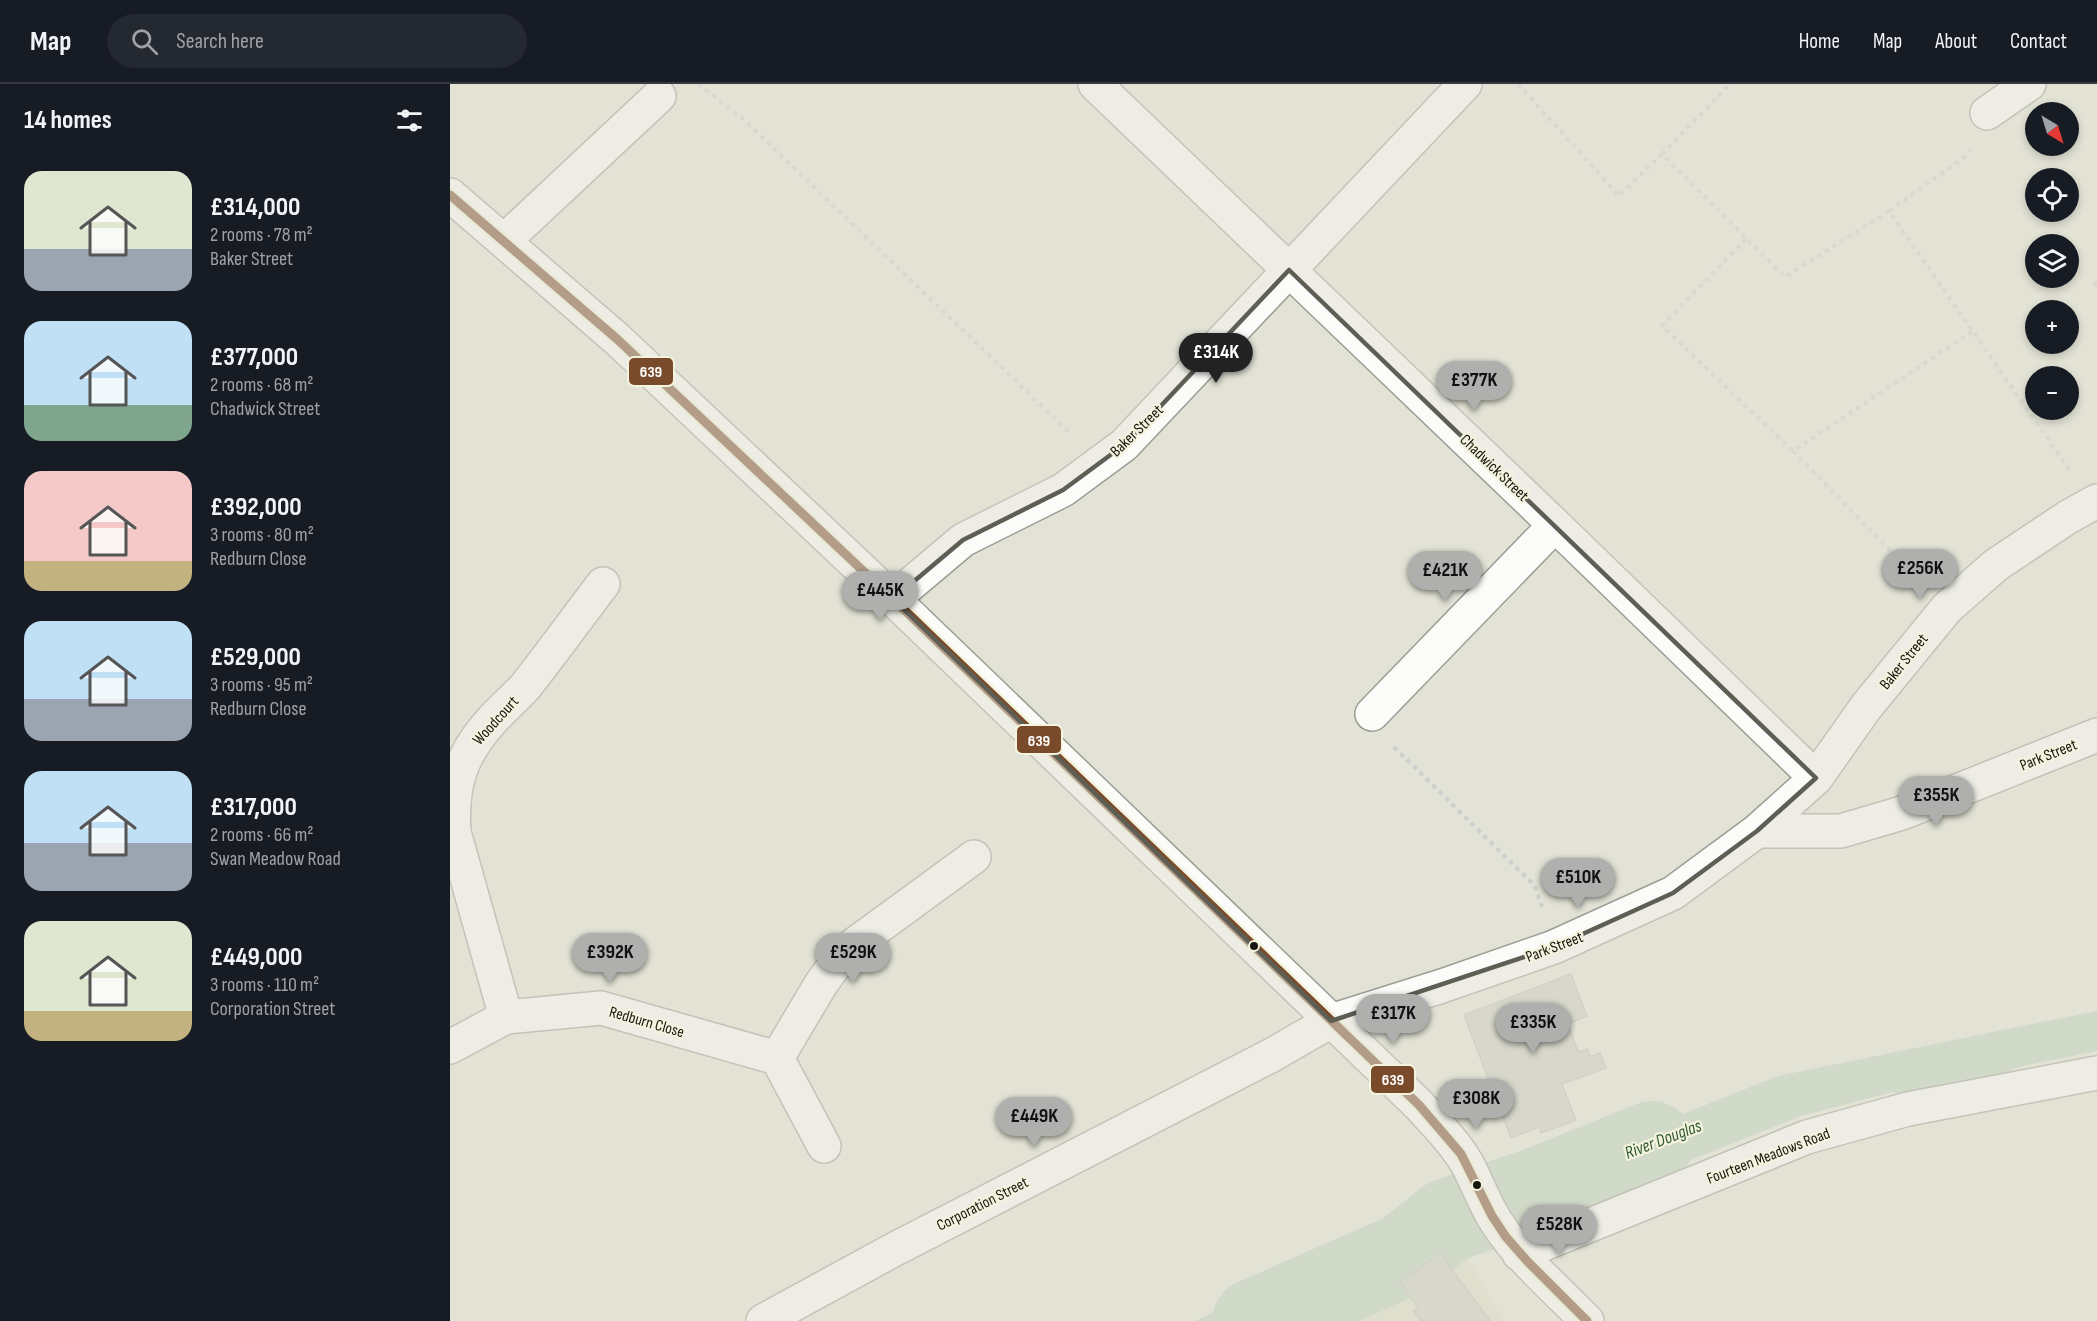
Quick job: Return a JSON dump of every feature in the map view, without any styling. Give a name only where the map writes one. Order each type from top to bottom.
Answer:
[{"type":"street","name":"Chadwick Street","points":[[1095,84],[1816,778]]},
{"type":"street","name":"Baker Street","points":[[893,599],[963,540],[1063,490],[1124,445],[1465,84]]},
{"type":"street","points":[[1987,113],[2029,84]]},
{"type":"street","points":[[504,241],[660,96]]},
{"type":"street","points":[[450,195],[617,339],[893,599],[1419,1105],[1455,1145],[1496,1222],[1520,1254],[1587,1321]]},
{"type":"street","name":"Baker Street","points":[[1816,778],[1866,707],[1947,608],[1996,565],[2068,517],[2095,502]]},
{"type":"street","points":[[1372,714],[1555,525]]},
{"type":"street","name":"Woodcourt","points":[[506,1017],[453,832],[452,804],[459,774],[473,742],[493,718],[523,689],[603,584]]},
{"type":"street","name":"Park Street","points":[[1757,831],[1841,831],[1902,813],[2097,735]]},
{"type":"street","name":"Park Street","points":[[1331,1022],[1554,947],[1673,893],[1757,831],[1816,778]]},
{"type":"street","points":[[824,1146],[777,1058],[821,984],[837,962],[855,944],[974,857]]},
{"type":"street","name":"Redburn Close","points":[[450,1047],[506,1017],[601,1008],[777,1058]]},
{"type":"street","name":"Corporation Street","points":[[763,1321],[895,1249],[1272,1055],[1331,1022]]},
{"type":"street","name":"Fourteen Meadows Road","points":[[1520,1254],[1807,1137],[1908,1109],[2097,1073]]},
{"type":"path","points":[[698,84],[742,118],[1100,463]]},
{"type":"path","points":[[1518,84],[1619,196],[1730,84]]},
{"type":"path","points":[[1662,154],[1785,277],[1889,211],[1967,155],[1987,113]]},
{"type":"path","points":[[1889,211],[2095,502]]},
{"type":"path","points":[[1746,239],[1662,326],[1793,451],[1947,608]]},
{"type":"path","points":[[1793,451],[1973,331]]},
{"type":"path","points":[[1372,714],[1389,742],[1536,886],[1554,947]]},
{"type":"highlighted area","points":[[1289,270],[1816,778],[1757,831],[1673,893],[1554,947],[1331,1021],[893,599],[963,540],[1063,490],[1124,445]]},
{"type":"shaded area","points":[[1466,1256],[1504,1321],[1324,1321]]},
{"type":"water","points":[[2097,1011],[2097,1051],[2023,1066],[1976,1083],[1912,1096],[1892,1092],[1801,1116],[1578,1205],[1556,1207],[1538,1172],[1778,1076]]},
{"type":"water","points":[[1430,1210],[1450,1240],[1392,1283],[1308,1321],[1195,1321],[1355,1248]]},
{"type":"building","points":[[1571,974],[1587,1016],[1568,1024],[1578,1052],[1588,1049],[1590,1057],[1600,1053],[1606,1068],[1562,1084],[1576,1120],[1541,1133],[1539,1127],[1511,1138],[1464,1015]]},
{"type":"building","points":[[1440,1253],[1490,1321],[1421,1321],[1414,1311],[1418,1308],[1400,1282]]},
{"type":"waterway","name":"River Douglas","points":[[1254,1321],[1404,1255],[1447,1221],[1541,1188],[1652,1143]]},
{"type":"transit line","name":"639","points":[[450,195],[617,339],[893,599],[1419,1105],[1461,1154],[1492,1216],[1506,1237],[1587,1321]]}]
